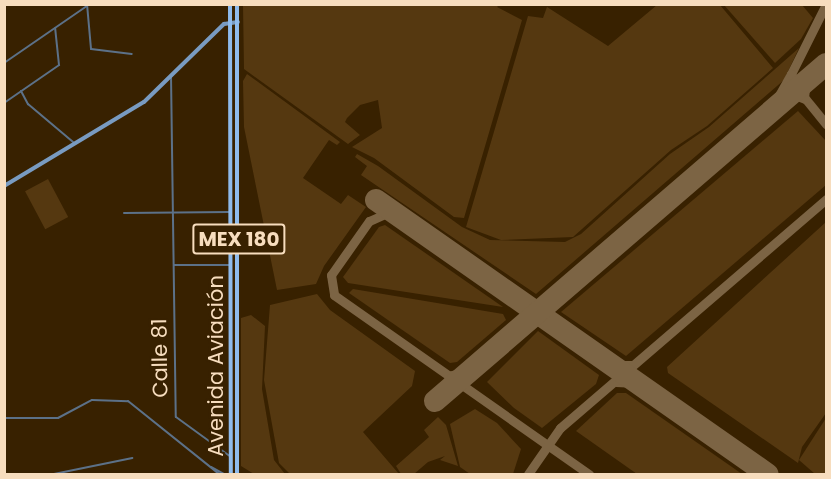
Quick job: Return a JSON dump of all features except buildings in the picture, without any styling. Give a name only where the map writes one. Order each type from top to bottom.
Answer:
[{"type":"main road","name":"Avenida Aviación","points":[[230,4],[231,474]]},
{"type":"main road","name":"Avenida Aviación","points":[[237,4],[237,474]]},
{"type":"main road","points":[[4,186],[73,142],[144,102],[230,22],[238,22]]},
{"type":"street","points":[[4,63],[87,5]]},
{"type":"street","points":[[87,5],[91,49],[132,54]]},
{"type":"street","points":[[4,103],[59,65],[55,28]]},
{"type":"street","name":"Calle 81","points":[[171,76],[176,419],[231,457]]},
{"type":"street","points":[[21,91],[28,104],[73,142]]},
{"type":"street","points":[[124,213],[231,212]]},
{"type":"street","points":[[174,265],[230,265]]},
{"type":"street","points":[[4,418],[58,418],[92,400],[128,401],[219,474]]},
{"type":"street","points":[[54,474],[132,458]]},
{"type":"street","points":[[208,465],[224,474]]},
{"type":"street","points":[[231,474],[237,474]]},
{"type":"shaded area","points":[[243,5],[499,5],[497,7],[522,20],[464,218],[454,217],[374,158],[352,147],[382,128],[378,100],[360,105],[347,118],[345,122],[360,135],[348,144],[244,69]]},
{"type":"shaded area","points":[[657,5],[720,5],[773,68],[707,126],[671,150],[573,237],[501,240],[466,227],[528,16],[543,18],[547,7],[608,46]]},
{"type":"shaded area","points":[[724,5],[802,5],[813,18],[801,39],[775,63]]},
{"type":"shaded area","points":[[799,48],[784,80],[536,294],[361,175],[367,166],[355,157],[357,154],[378,166],[462,227],[490,240],[565,242],[581,234],[670,154],[709,127]]},
{"type":"shaded area","points":[[247,74],[340,142],[337,145],[329,140],[303,178],[341,204],[348,195],[366,207],[324,266],[316,284],[277,290],[244,127],[243,81]]},
{"type":"shaded area","points":[[798,111],[826,141],[826,185],[626,356],[561,312]]},
{"type":"shaded area","points":[[48,179],[68,217],[45,229],[25,191]]},
{"type":"shaded area","points":[[826,222],[826,413],[802,447],[798,463],[668,373],[667,367]]},
{"type":"shaded area","points":[[385,225],[503,307],[348,283],[343,277],[379,227]]},
{"type":"shaded area","points":[[353,289],[503,314],[506,320],[457,362],[450,363],[349,293]]},
{"type":"shaded area","points":[[317,294],[330,310],[415,371],[412,386],[363,432],[399,474],[290,474],[279,463],[264,380],[270,305]]},
{"type":"shaded area","points":[[251,315],[265,326],[262,389],[274,460],[285,474],[254,474],[241,466],[241,318]]},
{"type":"shaded area","points":[[538,331],[599,375],[596,384],[542,428],[514,408],[487,382]]},
{"type":"shaded area","points":[[617,393],[626,393],[742,474],[637,474],[576,431]]},
{"type":"shaded area","points":[[475,409],[497,423],[521,449],[513,474],[470,474],[460,467],[450,424]]},
{"type":"shaded area","points":[[438,417],[446,425],[458,466],[440,460],[445,456],[428,462],[414,474],[401,474],[396,466],[429,437],[424,430]]},
{"type":"shaded area","points":[[826,418],[826,474],[815,474],[799,460]]},
{"type":"taxiway","points":[[791,74],[826,4]]},
{"type":"taxiway","points":[[769,113],[791,74],[796,83],[806,81]]},
{"type":"taxiway","points":[[806,81],[804,97],[826,124]]},
{"type":"taxiway","points":[[786,98],[795,95],[805,99]]},
{"type":"taxiway","points":[[528,474],[560,428],[826,199]]},
{"type":"taxiway","points":[[402,218],[385,214],[369,221],[331,275],[334,295],[589,474]]},
{"type":"taxiway","points":[[611,365],[632,365]]},
{"type":"taxiway","points":[[448,376],[469,371]]},
{"type":"taxiway","points":[[616,382],[637,383]]},
{"type":"runway","points":[[435,401],[826,64]]},
{"type":"runway","points":[[376,200],[768,474]]}]
